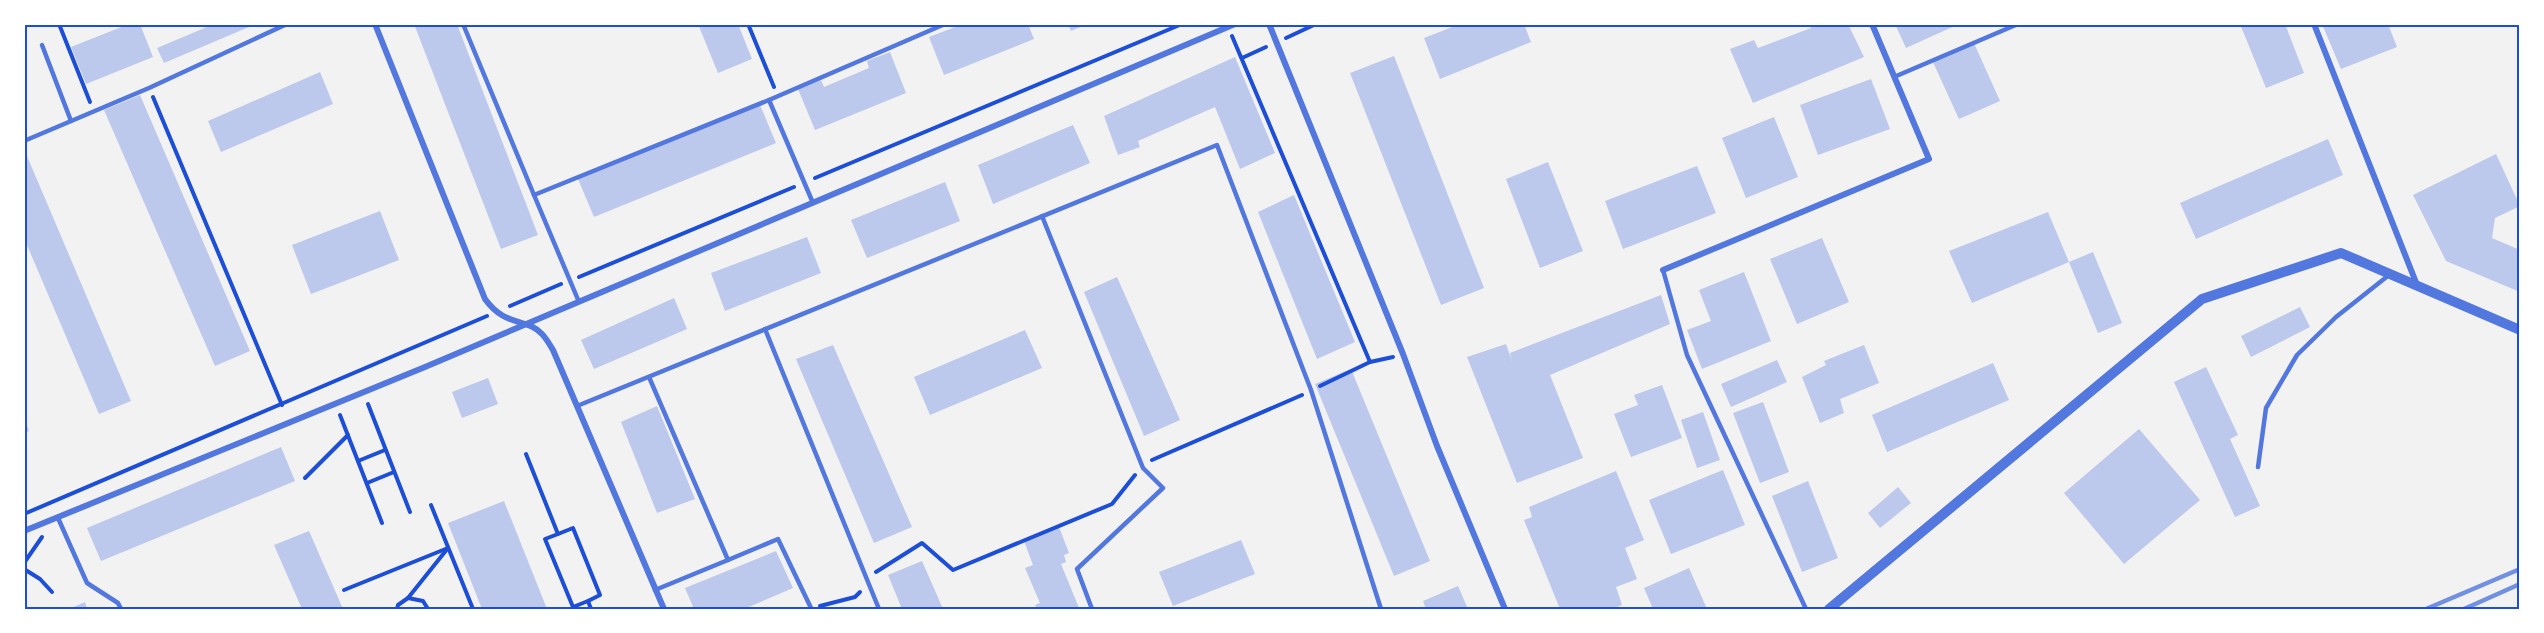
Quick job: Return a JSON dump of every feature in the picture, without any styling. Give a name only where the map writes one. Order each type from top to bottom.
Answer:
[{"type":"street","points":[[375,24],[485,299],[495,312],[512,322],[541,332],[553,350],[664,609]]},
{"type":"street","points":[[24,531],[525,325],[1235,24]]},
{"type":"street","points":[[1269,24],[1403,354],[1437,446],[1505,609]]},
{"type":"street","points":[[1663,270],[1929,159],[1872,24]]},
{"type":"street","points":[[2314,24],[2417,285]]},
{"type":"street","points":[[1829,609],[2202,299],[2341,254],[2520,330]]},
{"type":"lane","points":[[24,141],[149,88],[287,24]]},
{"type":"lane","points":[[463,24],[579,302]]},
{"type":"lane","points":[[928,31],[935,24]]},
{"type":"lane","points":[[534,195],[778,97],[945,24]]},
{"type":"lane","points":[[1894,77],[2018,24]]},
{"type":"lane","points":[[42,45],[72,121]]},
{"type":"lane","points":[[769,100],[813,203]]},
{"type":"lane","points":[[577,406],[1217,145],[1311,390],[1381,609]]},
{"type":"lane","points":[[1042,216],[1143,468],[1163,488],[1077,569],[1092,609]]},
{"type":"lane","points":[[1663,270],[1687,355],[1806,609]]},
{"type":"lane","points":[[2258,467],[2266,408],[2297,355],[2336,317],[2391,274]]},
{"type":"lane","points":[[765,329],[879,609]]},
{"type":"lane","points":[[649,377],[728,560]]},
{"type":"lane","points":[[58,518],[87,583],[118,603],[121,609]]},
{"type":"lane","points":[[656,590],[778,538],[811,608]]},
{"type":"path","points":[[58,24],[94,111]]},
{"type":"path","points":[[748,24],[778,97]]},
{"type":"path","points":[[811,180],[1182,24]]},
{"type":"path","points":[[1228,27],[1370,362]]},
{"type":"path","points":[[149,88],[282,405]]},
{"type":"path","points":[[24,513],[800,184]]},
{"type":"path","points":[[811,608],[855,597],[879,568],[922,543],[953,570],[1112,504],[1143,468],[1154,459],[1370,362],[1403,354]]},
{"type":"path","points":[[368,405],[410,512]]},
{"type":"path","points":[[340,415],[382,523]]},
{"type":"path","points":[[305,478],[348,435]]},
{"type":"path","points":[[358,461],[386,450]]},
{"type":"path","points":[[526,454],[558,534]]},
{"type":"path","points":[[367,483],[394,472]]},
{"type":"path","points":[[431,505],[473,609]]},
{"type":"path","points":[[573,528],[600,595],[573,607],[545,539],[558,534],[573,528]]},
{"type":"path","points":[[24,562],[45,534]]},
{"type":"path","points":[[344,590],[448,548]]},
{"type":"path","points":[[396,608],[408,598],[448,548]]},
{"type":"path","points":[[24,569],[40,579],[52,592]]},
{"type":"path","points":[[408,598],[423,601],[428,609]]},
{"type":"path","points":[[588,601],[591,609]]},
{"type":"building","points":[[129,24],[140,24],[153,57],[86,84],[71,47]]},
{"type":"building","points":[[214,24],[256,24],[164,63],[157,48]]},
{"type":"building","points":[[414,24],[457,24],[538,235],[501,249]]},
{"type":"building","points":[[698,24],[738,24],[752,59],[718,73]]},
{"type":"building","points":[[963,24],[1028,24],[1034,39],[944,75],[929,37]]},
{"type":"building","points":[[1068,24],[1088,24],[1071,31]]},
{"type":"building","points":[[1460,24],[1524,24],[1531,42],[1440,79],[1424,38]]},
{"type":"building","points":[[1810,24],[1848,24],[1864,57],[1753,103],[1730,49],[1754,40],[1758,48],[1811,28]]},
{"type":"building","points":[[1895,24],[1959,24],[1906,48]]},
{"type":"building","points":[[2240,24],[2285,24],[2304,73],[2266,88]]},
{"type":"building","points":[[2322,24],[2388,24],[2397,47],[2341,69]]},
{"type":"building","points":[[1973,41],[2000,101],[1959,119],[1932,60]]},
{"type":"building","points":[[890,52],[906,93],[815,130],[798,89],[821,80],[824,87],[869,68],[867,61]]},
{"type":"building","points":[[1394,56],[1484,288],[1441,305],[1350,73]]},
{"type":"building","points":[[1235,57],[1275,153],[1240,169],[1215,107],[1138,141],[1140,147],[1118,155],[1104,116]]},
{"type":"building","points":[[320,72],[333,104],[221,152],[208,121]]},
{"type":"building","points":[[1871,79],[1890,129],[1818,155],[1800,105]]},
{"type":"building","points":[[140,95],[250,351],[215,366],[104,110]]},
{"type":"building","points":[[760,105],[776,143],[594,217],[578,179]]},
{"type":"building","points":[[1774,117],[1798,177],[1746,198],[1722,138]]},
{"type":"building","points":[[1073,125],[1090,163],[993,204],[978,165]]},
{"type":"building","points":[[2328,139],[2343,175],[2196,239],[2180,203]]},
{"type":"building","points":[[24,149],[131,401],[99,414],[24,238]]},
{"type":"building","points":[[2496,154],[2520,206],[2495,218],[2492,238],[2520,250],[2520,292],[2446,261],[2413,195]]},
{"type":"building","points":[[1548,162],[1583,251],[1540,268],[1506,179]]},
{"type":"building","points":[[1697,166],[1716,213],[1623,249],[1605,201]]},
{"type":"building","points":[[945,182],[960,221],[867,258],[851,220]]},
{"type":"building","points":[[1294,195],[1355,342],[1317,359],[1258,212]]},
{"type":"building","points":[[380,211],[399,260],[311,294],[292,245]]},
{"type":"building","points":[[2048,212],[2069,262],[1972,303],[1949,251]]},
{"type":"building","points":[[807,237],[821,273],[725,311],[711,273]]},
{"type":"building","points":[[1822,238],[1849,302],[1797,324],[1770,259]]},
{"type":"building","points":[[2093,252],[2122,323],[2098,333],[2069,262]]},
{"type":"building","points":[[1744,272],[1771,341],[1702,369],[1687,330],[1711,321],[1699,290]]},
{"type":"building","points":[[1117,277],[1180,420],[1144,436],[1084,292]]},
{"type":"building","points":[[1661,295],[1670,324],[1550,375],[1583,458],[1517,483],[1467,357],[1506,344],[1512,361],[1510,353]]},
{"type":"building","points":[[674,298],[687,329],[594,369],[581,340]]},
{"type":"building","points":[[2300,307],[2310,327],[2251,357],[2241,336]]},
{"type":"building","points":[[1025,330],[1042,368],[930,415],[914,377]]},
{"type":"building","points":[[833,345],[912,527],[874,543],[796,359]]},
{"type":"building","points":[[1864,345],[1879,383],[1840,399],[1844,413],[1820,423],[1802,377],[1826,365],[1824,361]]},
{"type":"building","points":[[1777,360],[1787,382],[1731,407],[1721,384]]},
{"type":"building","points":[[1993,363],[2009,400],[1887,452],[1872,415]]},
{"type":"building","points":[[2206,367],[2238,435],[2230,439],[2260,506],[2235,517],[2174,382]]},
{"type":"building","points":[[1351,369],[1430,561],[1394,576],[1315,384]]},
{"type":"building","points":[[488,378],[498,404],[462,418],[452,392]]},
{"type":"building","points":[[1662,385],[1682,438],[1631,457],[1614,414],[1638,405],[1634,395]]},
{"type":"building","points":[[1763,402],[1789,472],[1760,483],[1733,413]]},
{"type":"building","points":[[657,406],[695,499],[657,513],[621,422]]},
{"type":"building","points":[[1703,412],[1720,460],[1697,468],[1681,420]]},
{"type":"building","points":[[24,417],[29,431],[24,433]]},
{"type":"building","points":[[2139,429],[2200,500],[2124,564],[2064,493]]},
{"type":"building","points":[[281,447],[295,481],[101,561],[87,528]]},
{"type":"building","points":[[1723,470],[1745,525],[1671,554],[1649,500]]},
{"type":"building","points":[[1616,471],[1644,540],[1625,548],[1637,579],[1616,587],[1622,605],[1611,609],[1560,609],[1524,520],[1532,517],[1529,507]]},
{"type":"building","points":[[1808,481],[1838,558],[1802,572],[1772,496]]},
{"type":"building","points":[[1898,487],[1911,503],[1880,528],[1868,513]]},
{"type":"building","points":[[504,501],[547,609],[482,609],[448,523]]},
{"type":"building","points":[[1059,527],[1069,553],[1064,555],[1066,562],[1061,564],[1079,608],[1037,609],[1035,605],[1040,603],[1025,568],[1033,565],[1024,541]]},
{"type":"building","points":[[309,531],[343,609],[302,609],[274,545]]},
{"type":"building","points":[[1241,540],[1255,574],[1173,606],[1159,572]]},
{"type":"building","points":[[776,551],[793,588],[744,609],[694,609],[685,588]]},
{"type":"building","points":[[922,561],[943,609],[902,609],[888,575]]},
{"type":"building","points":[[1689,568],[1707,609],[1653,609],[1644,588]]},
{"type":"building","points":[[1458,586],[1468,609],[1426,609],[1423,601]]},
{"type":"building","points":[[85,602],[87,609],[69,609]]},
{"type":"railway","points":[[2426,609],[2520,569]]},
{"type":"railway","points":[[2464,609],[2520,584]]}]
